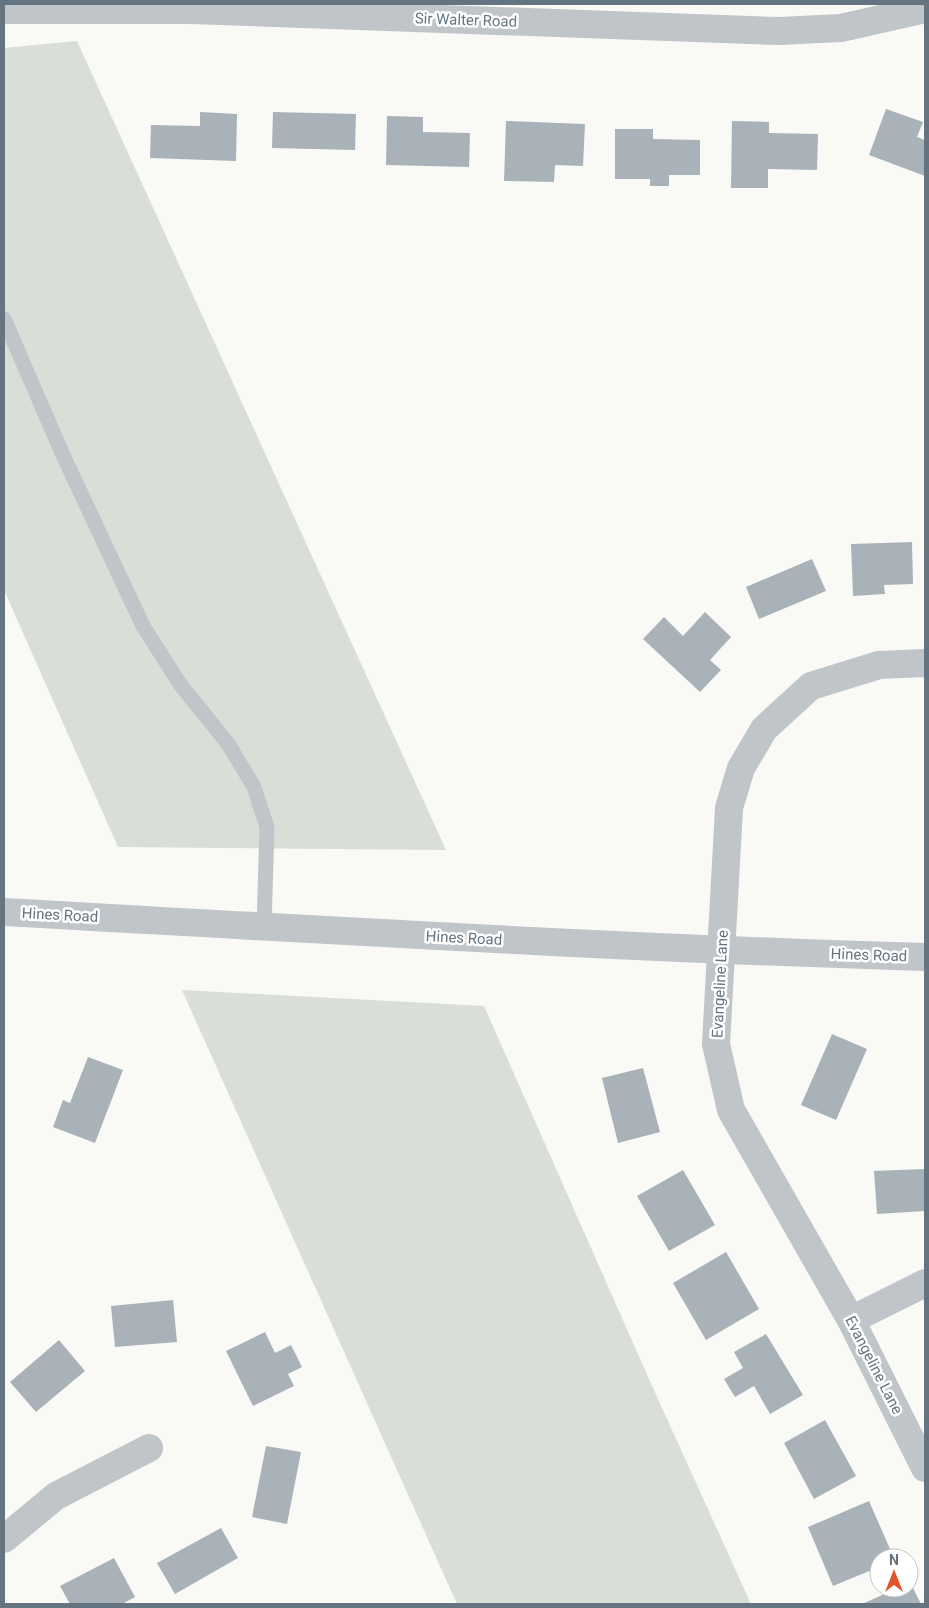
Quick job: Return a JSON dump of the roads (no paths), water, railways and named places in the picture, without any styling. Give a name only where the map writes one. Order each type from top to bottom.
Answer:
[{"type":"street","name":"Sir Walter Road","points":[[4,10],[191,7],[779,31],[841,28],[925,8]]},
{"type":"street","name":"Evangeline Lane","points":[[925,663],[879,665],[811,686],[764,729],[741,768],[728,808],[716,1044],[731,1110],[851,1320],[925,1468]]},
{"type":"street","name":"Hines Road","points":[[4,912],[721,951],[925,957]]},
{"type":"street","points":[[851,1320],[925,1283]]},
{"type":"street","points":[[4,1540],[56,1496],[149,1448]]},
{"type":"lane","points":[[4,319],[63,456],[143,626],[180,684],[228,745],[254,787],[267,827],[264,927]]}]
